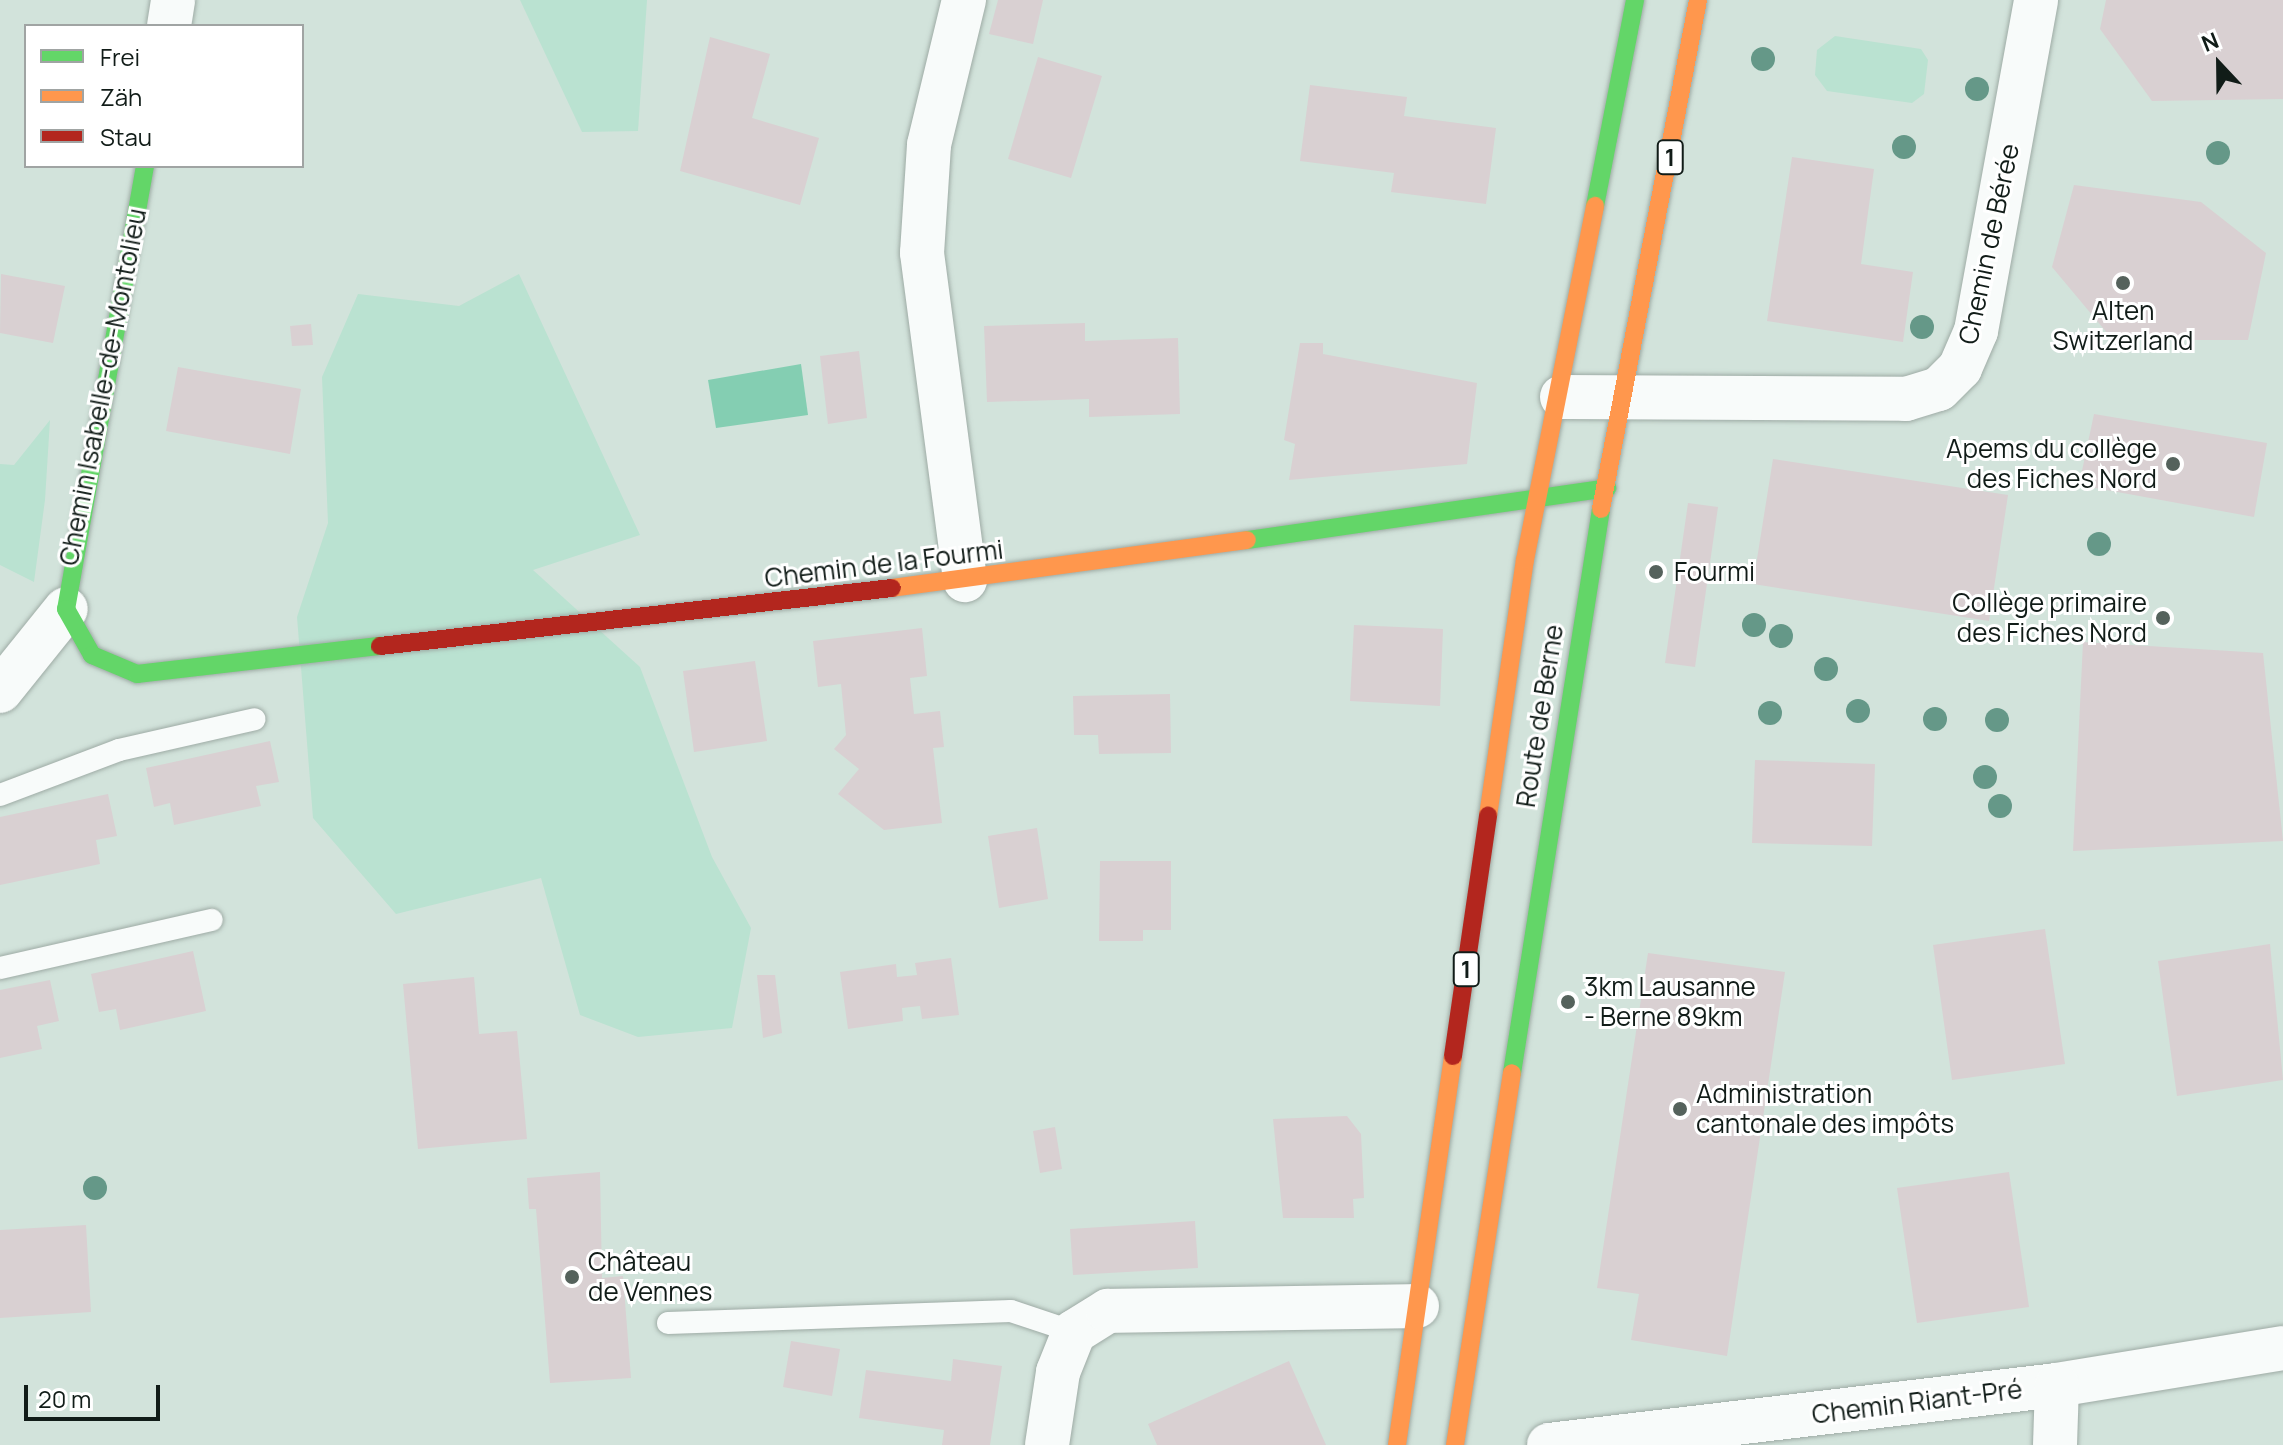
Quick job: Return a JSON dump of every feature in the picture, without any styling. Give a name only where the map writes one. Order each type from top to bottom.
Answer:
[{"type":"main road","name":"Route de Berne","points":[[1397,1445],[1540,495],[1562,397],[1635,0]]},
{"type":"main road","name":"Route de Berne","points":[[1455,1445],[1607,488],[1698,0]]},
{"type":"main road","name":"Chemin Isabelle-de-Montolieu","points":[[66,609],[68,559],[98,443],[145,168]]},
{"type":"main road","name":"Chemin de la Fourmi","points":[[66,609],[92,655],[137,674],[166,676],[965,580],[1540,495],[1607,488]]},
{"type":"street","points":[[169,24],[173,0]]},
{"type":"street","points":[[964,0],[929,145],[922,253],[965,580]]},
{"type":"street","name":"Chemin de Bérée","points":[[1562,397],[1906,399],[1939,389],[1960,368],[1976,331],[2036,0]]},
{"type":"street","points":[[0,691],[66,609]]},
{"type":"street","points":[[1047,1445],[1058,1372],[1074,1332],[1108,1311],[1417,1306]]},
{"type":"street","name":"Chemin Riant-Pré","points":[[1549,1445],[2057,1385],[2283,1348]]},
{"type":"street","points":[[2055,1445],[2057,1385]]},
{"type":"lane","points":[[0,795],[119,750],[255,719]]},
{"type":"lane","points":[[0,968],[212,920]]},
{"type":"lane","points":[[668,1323],[1011,1311],[1074,1332]]},
{"type":"shaded area","points":[[520,0],[647,0],[638,131],[582,132]]},
{"type":"shaded area","points":[[1835,36],[1921,49],[1928,60],[1924,94],[1912,103],[1827,91],[1815,75],[1817,50]]},
{"type":"shaded area","points":[[519,274],[640,535],[533,570],[640,667],[712,857],[751,928],[732,1028],[638,1037],[580,1015],[541,878],[396,914],[313,818],[297,617],[328,523],[322,377],[358,294],[459,306]]},
{"type":"shaded area","points":[[801,364],[808,415],[716,428],[708,380]]},
{"type":"shaded area","points":[[50,420],[45,500],[34,582],[0,565],[0,464],[14,465]]},
{"type":"building","points":[[998,0],[1043,0],[1033,44],[989,34]]},
{"type":"building","points":[[2106,0],[2283,0],[2283,99],[2152,101],[2100,29]]},
{"type":"building","points":[[710,37],[770,54],[752,118],[819,138],[800,205],[680,171]]},
{"type":"building","points":[[1038,57],[1102,76],[1071,178],[1008,159]]},
{"type":"building","points":[[1310,85],[1407,97],[1404,116],[1496,128],[1486,204],[1391,192],[1394,173],[1300,161]]},
{"type":"building","points":[[1792,157],[1874,169],[1861,264],[1913,272],[1903,342],[1767,321]]},
{"type":"building","points":[[2074,185],[2201,202],[2266,253],[2248,340],[2113,340],[2052,267]]},
{"type":"building","points":[[1,274],[65,286],[53,343],[0,333]]},
{"type":"building","points":[[1085,323],[1085,341],[1178,338],[1180,414],[1089,417],[1089,399],[987,402],[984,326]]},
{"type":"building","points":[[311,324],[313,345],[292,346],[290,326]]},
{"type":"building","points":[[1300,343],[1323,343],[1323,354],[1477,383],[1467,464],[1289,480],[1295,444],[1284,440]]},
{"type":"building","points":[[859,351],[867,418],[828,424],[820,356]]},
{"type":"building","points":[[178,367],[301,389],[290,454],[166,431]]},
{"type":"building","name":"Apems du collège des Fiches Nord","points":[[2094,414],[2267,443],[2254,517],[2079,485]]},
{"type":"building","points":[[1773,459],[2008,495],[1989,621],[1753,584]]},
{"type":"building","points":[[1688,503],[1718,507],[1695,667],[1665,663]]},
{"type":"building","points":[[1354,625],[1443,629],[1440,706],[1350,701]]},
{"type":"building","points":[[922,628],[927,676],[910,678],[914,714],[940,711],[944,747],[933,748],[942,823],[884,830],[838,794],[859,769],[834,749],[846,735],[841,684],[818,687],[813,641]]},
{"type":"building","points":[[2083,642],[2263,653],[2283,841],[2073,851]]},
{"type":"building","points":[[755,661],[767,741],[694,752],[683,671]]},
{"type":"building","points":[[1170,694],[1171,753],[1099,754],[1098,735],[1074,735],[1073,696]]},
{"type":"building","points":[[270,741],[279,782],[256,786],[261,806],[174,825],[170,803],[154,807],[146,768]]},
{"type":"building","points":[[1755,760],[1875,764],[1872,846],[1752,843]]},
{"type":"building","points":[[108,794],[117,836],[96,840],[100,864],[0,885],[0,817]]},
{"type":"building","points":[[1037,828],[1048,899],[999,908],[988,836]]},
{"type":"building","points":[[1100,861],[1171,861],[1171,930],[1143,930],[1143,941],[1099,941]]},
{"type":"building","points":[[2045,929],[2065,1064],[1952,1080],[1933,945]]},
{"type":"building","points":[[2270,944],[2283,1080],[2177,1096],[2158,961]]},
{"type":"building","points":[[193,951],[206,1011],[120,1030],[116,1009],[99,1012],[91,974]]},
{"type":"building","points":[[1648,953],[1785,972],[1727,1356],[1631,1340],[1639,1294],[1597,1288]]},
{"type":"building","points":[[951,958],[959,1015],[922,1019],[920,1006],[902,1008],[903,1021],[848,1029],[840,972],[896,964],[897,977],[917,975],[915,963]]},
{"type":"building","points":[[757,975],[775,975],[782,1033],[763,1038]]},
{"type":"building","points":[[474,977],[479,1034],[517,1031],[527,1139],[418,1149],[403,984]]},
{"type":"building","points":[[50,980],[59,1021],[37,1026],[42,1049],[0,1058],[0,990]]},
{"type":"building","points":[[1347,1116],[1361,1134],[1364,1198],[1353,1199],[1354,1218],[1283,1218],[1273,1119]]},
{"type":"building","points":[[1055,1127],[1062,1169],[1040,1173],[1033,1131]]},
{"type":"building","name":"Château de Vennes","points":[[600,1172],[602,1278],[623,1276],[631,1378],[550,1383],[536,1209],[529,1209],[527,1178]]},
{"type":"building","points":[[2009,1172],[2029,1307],[1917,1323],[1897,1188]]},
{"type":"building","points":[[1195,1221],[1198,1268],[1073,1275],[1070,1229]]},
{"type":"building","points":[[86,1225],[91,1312],[0,1318],[0,1230]]},
{"type":"building","points":[[791,1341],[840,1349],[832,1396],[783,1387]]},
{"type":"building","points":[[953,1359],[1002,1366],[990,1445],[942,1445],[944,1430],[859,1418],[866,1370],[951,1381]]},
{"type":"building","points":[[1289,1361],[1326,1445],[1157,1445],[1148,1424]]},
{"type":"traffic: fast","points":[[1595,206],[1635,0]]},
{"type":"traffic: fast","points":[[145,168],[66,609],[92,655],[137,674],[380,646]]},
{"type":"traffic: fast","points":[[1247,540],[1607,488]]},
{"type":"traffic: fast","points":[[1512,1073],[1601,509]]},
{"type":"traffic: slow","points":[[1601,509],[1698,0]]},
{"type":"traffic: slow","points":[[1488,816],[1525,560],[1595,206]]},
{"type":"traffic: slow","points":[[892,588],[1247,540]]},
{"type":"traffic: slow","points":[[1397,1445],[1453,1056]]},
{"type":"traffic: slow","points":[[1455,1445],[1512,1073]]},
{"type":"traffic: jam","points":[[380,646],[892,588]]},
{"type":"traffic: jam","points":[[1453,1056],[1488,816]]},
{"type":"place","name":"Alten Switzerland","points":[[2123,283]]},
{"type":"place","name":"Apems du collège des Fiches Nord","points":[[2173,464]]},
{"type":"place","name":"Fourmi","points":[[1656,572]]},
{"type":"place","name":"Collège primaire des Fiches Nord","points":[[2163,618]]},
{"type":"place","name":"3km Lausanne - Berne 89km","points":[[1568,1002]]},
{"type":"place","name":"Administration cantonale des impôts","points":[[1680,1109]]},
{"type":"place","name":"Château de Vennes","points":[[572,1277]]}]
